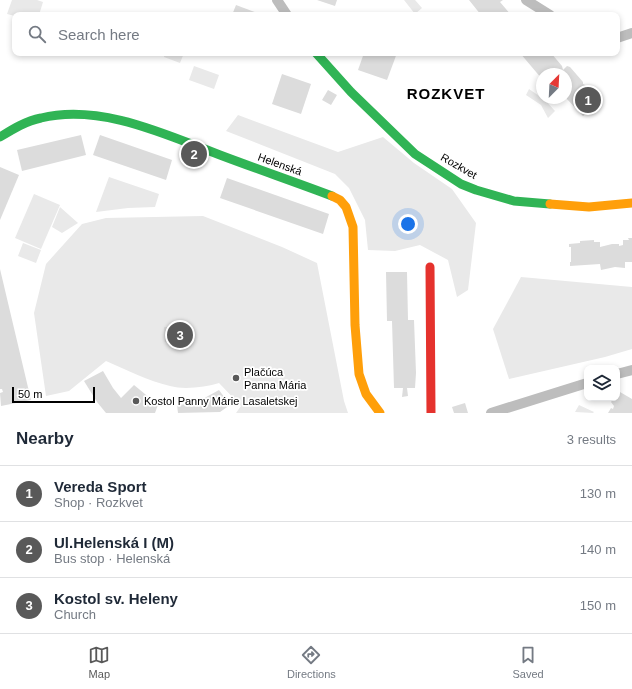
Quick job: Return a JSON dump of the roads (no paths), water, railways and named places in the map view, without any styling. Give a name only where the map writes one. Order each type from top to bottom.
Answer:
[{"type":"street","points":[[277,0],[285,12]]},
{"type":"street","points":[[526,0],[546,12]]},
{"type":"street","points":[[620,37],[632,33]]},
{"type":"street","name":"Rozkvet","points":[[319,56],[351,92],[415,154],[461,184],[514,201],[588,207],[632,203]]},
{"type":"street","name":"Helenská","points":[[0,137],[40,117],[65,114],[107,117],[139,126],[202,148],[340,200],[346,207],[353,227],[355,325],[359,374],[366,394],[380,413]]},
{"type":"street","points":[[430,267],[430,413]]},
{"type":"street","points":[[620,373],[632,370]]},
{"type":"street","points":[[491,413],[584,384]]},
{"type":"place","name":"Vereda Sport","points":[[588,100]]},
{"type":"place","name":"Ul.Helenská I (M)","points":[[194,154]]},
{"type":"place","name":"Kostol sv. Heleny","points":[[180,335]]},
{"type":"place","name":"Plačúca Panna Mária","points":[[236,378]]},
{"type":"place","name":"Kostol Panny Márie Lasaletskej","points":[[136,401]]},
{"type":"district","name":"ROZKVET","points":[[446,93]]}]
